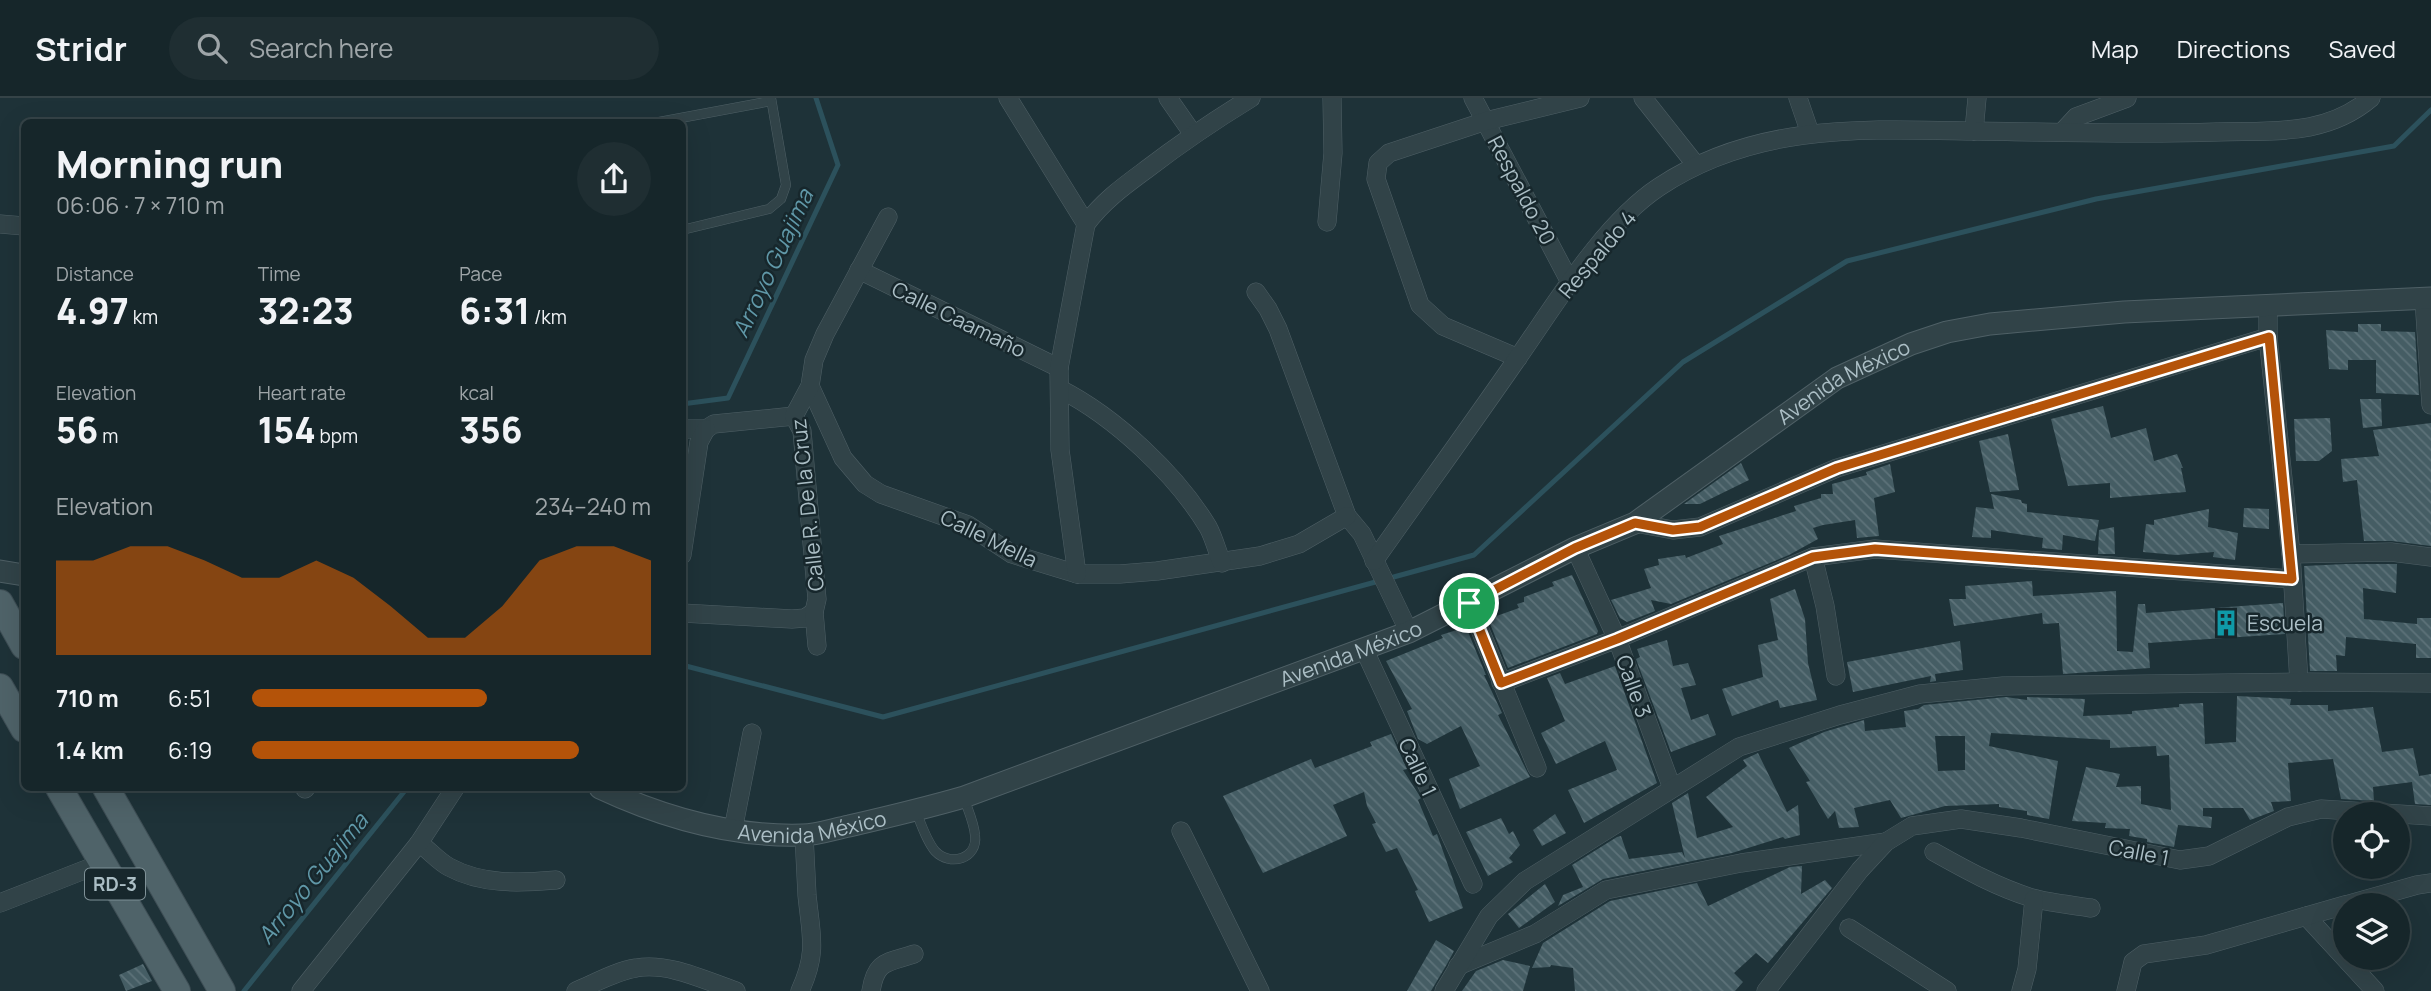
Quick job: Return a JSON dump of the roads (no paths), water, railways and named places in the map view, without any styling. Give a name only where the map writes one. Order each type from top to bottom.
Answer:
[{"type":"main road","points":[[0,603],[21,641]]},
{"type":"main road","points":[[0,687],[21,724]]},
{"type":"main road","name":"RD-3","points":[[61,791],[174,986]]},
{"type":"main road","name":"RD-3","points":[[111,791],[222,991]]},
{"type":"street","points":[[1008,98],[1086,224]]},
{"type":"street","points":[[1168,98],[1193,134]]},
{"type":"street","points":[[1077,574],[1060,450],[1059,368],[1086,224],[1098,207],[1112,195],[1193,134],[1251,98]]},
{"type":"street","points":[[1327,222],[1333,163],[1332,98]]},
{"type":"street","name":"Respaldo 20","points":[[1473,98],[1570,282]]},
{"type":"street","points":[[1518,358],[1443,326],[1420,305],[1376,178],[1378,163],[1389,153],[1486,121],[1580,98]]},
{"type":"street","points":[[1643,98],[1696,165]]},
{"type":"street","points":[[1798,98],[1810,133]]},
{"type":"street","points":[[1974,131],[1977,98]]},
{"type":"street","points":[[2063,131],[2077,117],[2127,98]]},
{"type":"street","name":"Respaldo 4","points":[[1374,561],[1570,282],[1618,223],[1656,189],[1696,165],[1743,148],[1810,133],[1878,129],[2155,134],[2304,129],[2330,123],[2355,111],[2371,98]]},
{"type":"street","name":"Calle R. De la Cruz","points":[[817,646],[814,612],[817,599],[802,431],[794,416],[810,386],[814,360],[888,217]]},
{"type":"street","points":[[0,224],[21,226]]},
{"type":"street","name":"Calle Caamaño","points":[[859,270],[1059,368]]},
{"type":"street","points":[[1256,292],[1278,329],[1347,516],[1362,534],[1409,632]]},
{"type":"street","points":[[2427,298],[2431,405]]},
{"type":"street","name":"Avenida México","points":[[606,791],[629,802],[692,821],[733,830],[804,835],[916,811],[964,797],[1409,632],[1575,548],[1635,523],[1837,378],[1911,344],[1947,332],[1990,324],[2124,312],[2427,298]]},
{"type":"street","points":[[2268,306],[2291,554],[2299,682]]},
{"type":"street","points":[[1635,523],[1673,530],[1700,527],[1837,468],[2269,337]]},
{"type":"street","name":"Calle Mella","points":[[810,386],[843,458],[865,484],[881,494],[968,525],[1012,554],[1077,574],[1120,574],[1260,556],[1298,544],[1347,516]]},
{"type":"street","points":[[1060,389],[1116,426],[1170,476],[1209,528],[1222,563]]},
{"type":"street","points":[[686,429],[706,429],[715,424],[794,416]]},
{"type":"street","points":[[686,528],[699,442],[706,429]]},
{"type":"street","name":"Calle 3","points":[[1575,548],[1617,639],[1672,789]]},
{"type":"street","points":[[1501,683],[1617,639],[1813,557],[1875,549],[2292,579]]},
{"type":"street","points":[[2291,554],[2391,552],[2431,557]]},
{"type":"street","points":[[1813,557],[1825,606],[1836,676]]},
{"type":"street","points":[[0,571],[21,574]]},
{"type":"street","points":[[1469,603],[1537,768]]},
{"type":"street","points":[[686,612],[792,620],[805,618],[814,612]]},
{"type":"street","name":"Calle 1","points":[[1364,649],[1473,884]]},
{"type":"street","points":[[1444,991],[1489,916],[1525,881],[1739,747],[1840,715],[1920,694],[2003,686],[2431,683]]},
{"type":"street","points":[[733,830],[752,733]]},
{"type":"street","points":[[301,991],[419,842],[453,791]]},
{"type":"street","name":"Calle 1","points":[[1886,842],[1912,826],[1961,819],[2021,828],[2180,860],[2209,856],[2288,817],[2321,809],[2431,816]]},
{"type":"street","points":[[1181,831],[1260,991]]},
{"type":"street","points":[[800,991],[809,972],[813,939],[807,898],[804,835]]},
{"type":"street","points":[[419,842],[447,866],[470,876],[511,883],[556,880]]},
{"type":"street","points":[[1458,965],[1535,934],[1606,890],[1741,863],[1886,842]]},
{"type":"street","points":[[1766,991],[1860,870],[1886,842]]},
{"type":"street","points":[[1934,852],[1990,883],[2034,899],[2091,908]]},
{"type":"street","points":[[0,903],[102,863]]},
{"type":"street","points":[[2389,893],[2431,883]]},
{"type":"street","points":[[2021,991],[2027,969],[2034,899]]},
{"type":"street","points":[[2126,991],[2133,962],[2144,954],[2206,945],[2333,909]]},
{"type":"street","points":[[2306,916],[2375,991]]},
{"type":"street","points":[[1849,928],[1947,991]]},
{"type":"street","points":[[870,991],[877,969],[914,954]]},
{"type":"street","points":[[1450,991],[1458,965]]},
{"type":"street","points":[[576,991],[624,971],[649,967],[674,971],[736,991]]},
{"type":"lane","points":[[674,119],[771,99],[786,184],[781,199],[769,209],[686,229]]},
{"type":"lane","points":[[916,811],[933,848],[940,856],[960,860],[974,847],[975,835],[964,797]]},
{"type":"waterway","name":"Arroyo Guajima","points":[[686,403],[728,398],[838,165],[816,98]]},
{"type":"waterway","points":[[686,666],[883,717],[1474,555],[1683,362],[1847,261],[2096,199],[2394,146],[2431,110]]},
{"type":"waterway","name":"Arroyo Guajima","points":[[244,991],[405,791]]},
{"type":"place","name":"Escuela","points":[[2226,623]]}]
